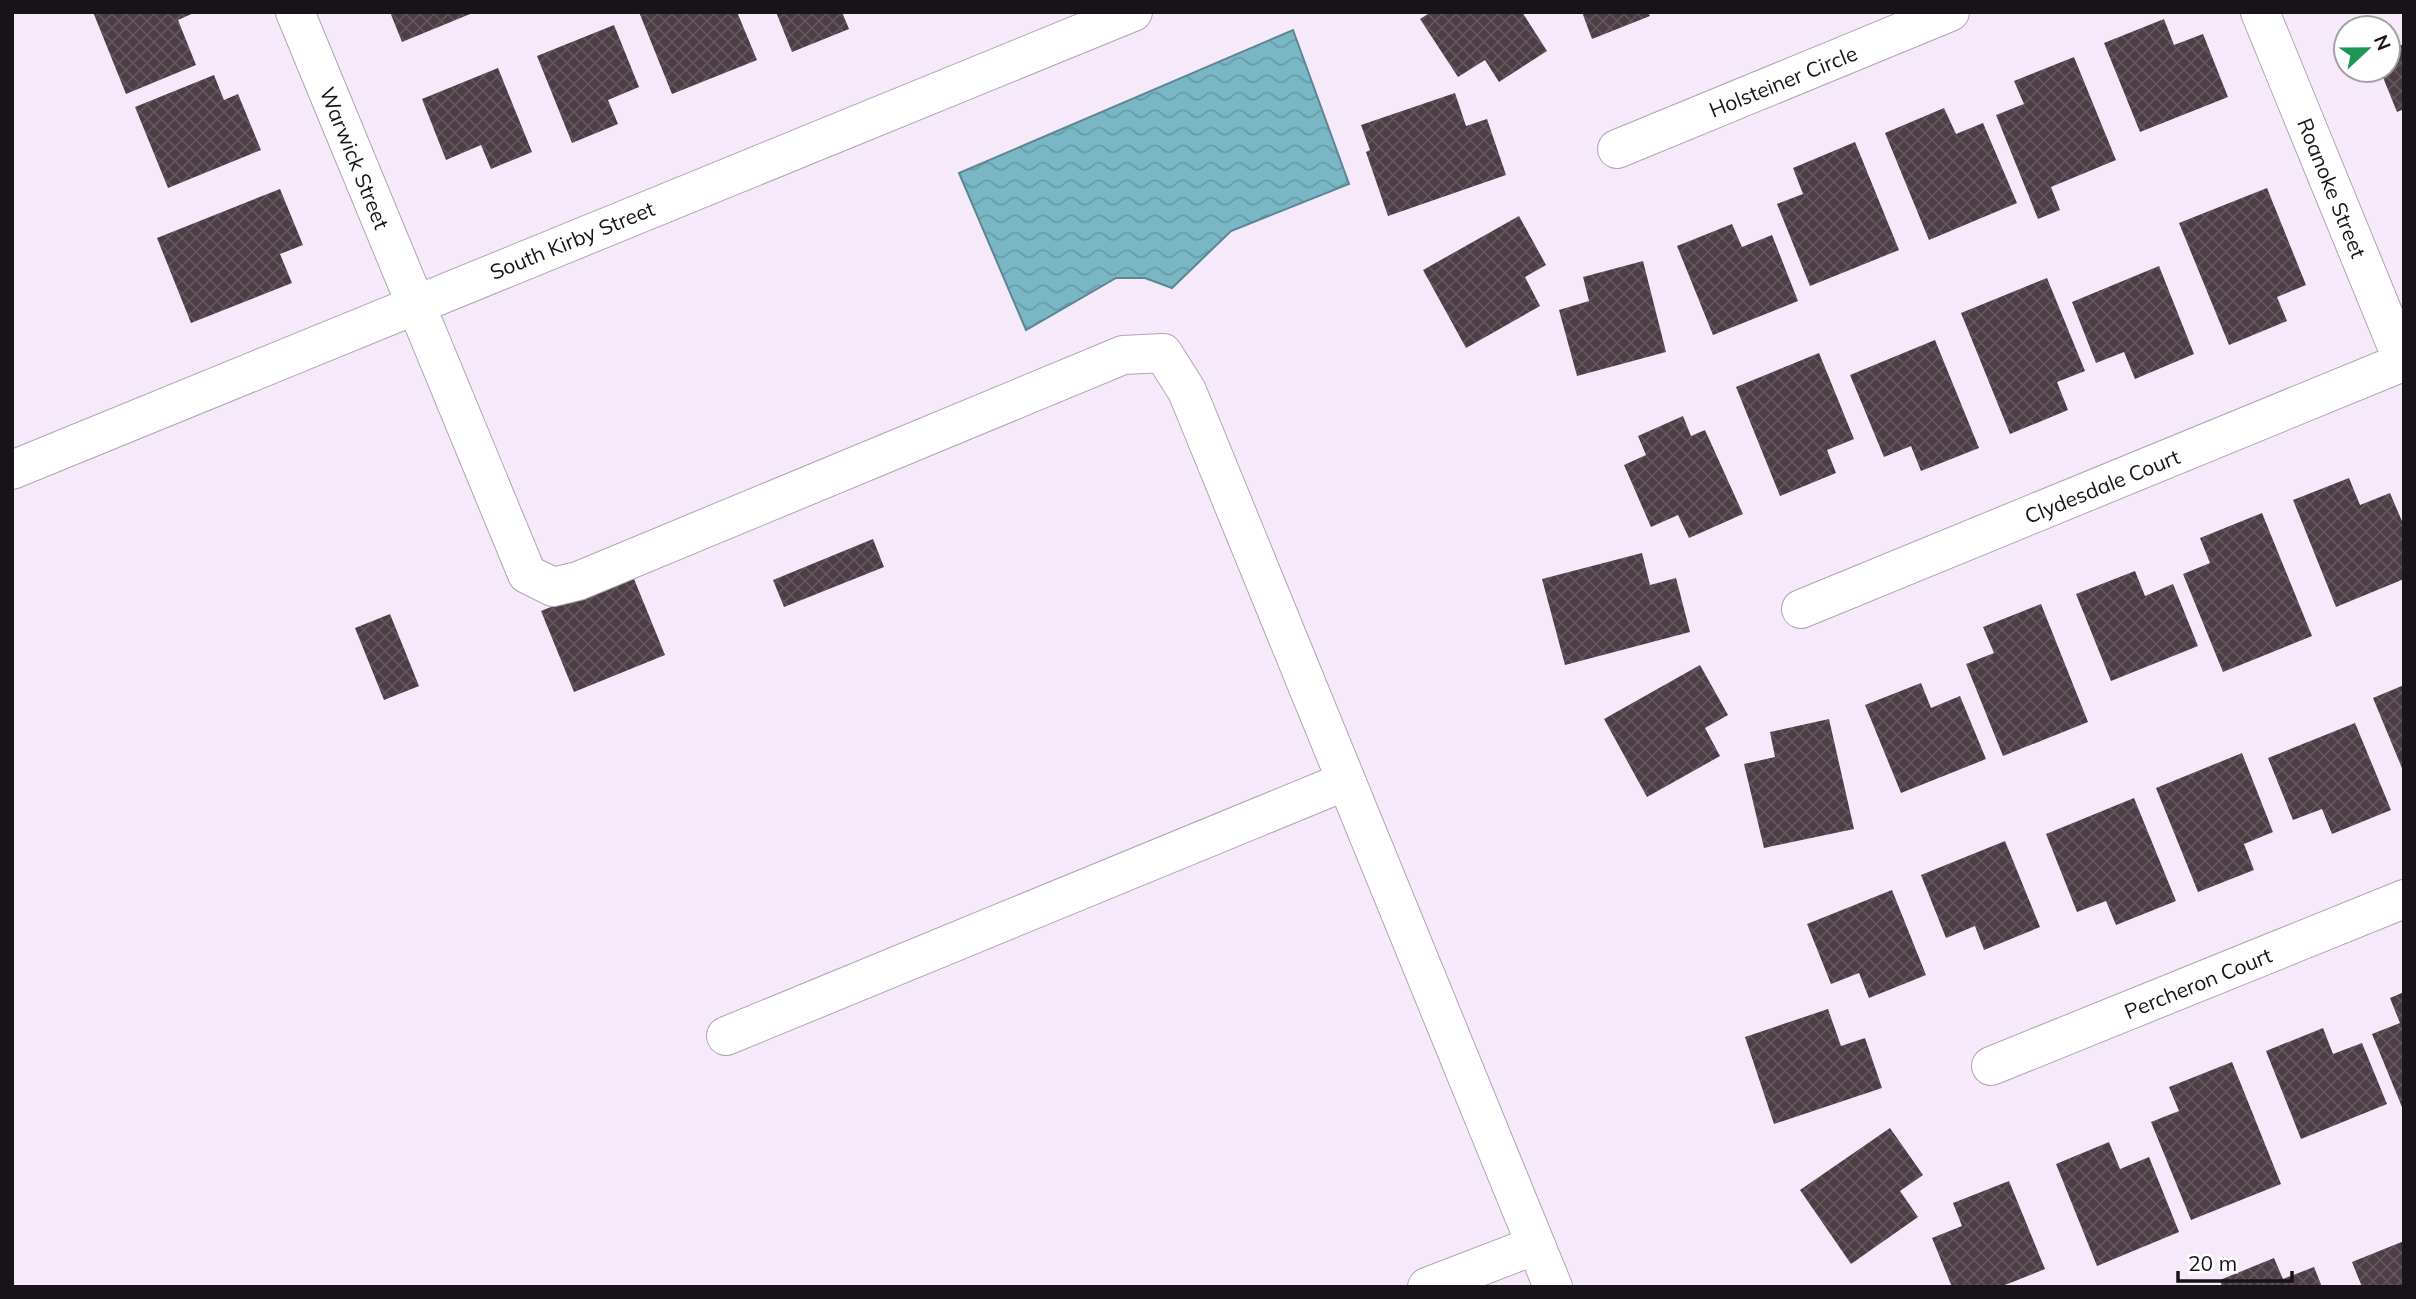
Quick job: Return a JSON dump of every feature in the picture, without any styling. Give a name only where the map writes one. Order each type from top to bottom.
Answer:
[{"type":"street","name":"Warwick Street","points":[[295,12],[527,575],[553,587],[579,581],[1123,355],[1163,353],[1187,391],[1346,781]]},
{"type":"street","name":"South Kirby Street","points":[[12,470],[1133,12]]},
{"type":"street","name":"Holsteiner Circle","points":[[1617,149],[1950,12]]},
{"type":"street","name":"Roanoke Street","points":[[2260,12],[2403,363]]},
{"type":"street","name":"Clydesdale Court","points":[[1801,609],[2403,363]]},
{"type":"street","points":[[726,1036],[1346,781],[1553,1287]]},
{"type":"street","name":"Percheron Court","points":[[1992,1066],[2404,900]]},
{"type":"street","points":[[1427,1287],[1536,1245]]},
{"type":"water","points":[[1293,30],[1349,184],[1231,231],[1172,288],[1145,278],[1116,278],[1026,330],[959,173]]},
{"type":"building","points":[[93,12],[196,12],[178,20],[196,65],[126,94]]},
{"type":"building","points":[[390,12],[475,12],[402,42]]},
{"type":"building","points":[[639,12],[737,12],[757,60],[672,94]]},
{"type":"building","points":[[776,12],[842,12],[849,29],[792,52]]},
{"type":"building","points":[[1431,12],[1522,12],[1547,51],[1499,82],[1485,60],[1458,77],[1420,19]]},
{"type":"building","points":[[1582,12],[1648,12],[1650,16],[1592,39]]},
{"type":"building","points":[[2164,19],[2174,45],[2203,34],[2228,97],[2140,132],[2104,43]]},
{"type":"building","points":[[614,25],[639,87],[608,100],[618,124],[572,143],[537,56]]},
{"type":"building","points":[[2404,44],[2404,109],[2397,112],[2386,84],[2402,84]]},
{"type":"building","points":[[2074,57],[2116,160],[2051,187],[2060,210],[2038,219],[1996,115],[2024,104],[2014,81]]},
{"type":"building","points":[[498,68],[532,152],[491,169],[481,145],[446,160],[422,99]]},
{"type":"building","points":[[214,75],[224,100],[238,94],[261,150],[168,188],[135,107]]},
{"type":"building","points":[[1455,93],[1466,126],[1487,119],[1506,175],[1388,216],[1366,152],[1370,150],[1361,125]]},
{"type":"building","points":[[1944,108],[1956,134],[1983,123],[2017,203],[1929,240],[1885,133]]},
{"type":"building","points":[[1855,142],[1899,250],[1810,286],[1777,204],[1803,194],[1793,168]]},
{"type":"building","points":[[2267,188],[2306,285],[2277,297],[2287,321],[2229,345],[2179,223]]},
{"type":"building","points":[[280,189],[303,245],[280,254],[292,283],[191,323],[157,238]]},
{"type":"building","points":[[1519,216],[1546,265],[1525,277],[1540,306],[1466,348],[1423,270]]},
{"type":"building","points":[[1732,224],[1742,247],[1772,235],[1798,301],[1713,335],[1677,246]]},
{"type":"building","points":[[1643,261],[1666,352],[1577,376],[1559,310],[1589,301],[1583,277]]},
{"type":"building","points":[[2159,266],[2194,354],[2135,379],[2124,352],[2096,363],[2072,302]]},
{"type":"building","points":[[2047,278],[2085,371],[2057,382],[2068,410],[2010,434],[1961,313]]},
{"type":"building","points":[[1935,340],[1979,448],[1921,471],[1911,446],[1884,457],[1850,375]]},
{"type":"building","points":[[1819,353],[1854,439],[1827,450],[1836,473],[1780,496],[1736,387]]},
{"type":"building","points":[[1683,416],[1691,436],[1705,430],[1743,514],[1689,538],[1678,515],[1651,527],[1624,465],[1646,455],[1638,436]]},
{"type":"building","points":[[2349,478],[2360,505],[2390,493],[2404,526],[2404,579],[2336,607],[2293,500]]},
{"type":"building","points":[[2262,513],[2312,636],[2223,672],[2183,574],[2210,563],[2200,538]]},
{"type":"building","points":[[873,539],[884,567],[784,607],[773,580]]},
{"type":"building","points":[[1642,553],[1650,585],[1676,578],[1690,632],[1565,665],[1542,579]]},
{"type":"building","points":[[2135,571],[2145,596],[2173,584],[2198,646],[2111,681],[2076,594]]},
{"type":"building","points":[[632,574],[665,655],[574,692],[541,611]]},
{"type":"building","points":[[2041,604],[2088,722],[2003,756],[1966,664],[1994,653],[1983,627]]},
{"type":"building","points":[[390,614],[419,686],[384,700],[355,628]]},
{"type":"building","points":[[1700,665],[1728,715],[1705,728],[1720,756],[1647,797],[1604,719]]},
{"type":"building","points":[[1921,683],[1931,708],[1960,696],[1986,759],[1901,793],[1865,705]]},
{"type":"building","points":[[2404,685],[2404,773],[2373,698]]},
{"type":"building","points":[[1829,719],[1854,829],[1764,848],[1744,764],[1775,757],[1770,732]]},
{"type":"building","points":[[2355,723],[2391,810],[2332,834],[2322,809],[2293,820],[2268,758]]},
{"type":"building","points":[[2242,753],[2273,832],[2244,844],[2254,870],[2198,892],[2156,788]]},
{"type":"building","points":[[2134,798],[2176,901],[2116,925],[2106,901],[2077,912],[2046,834]]},
{"type":"building","points":[[2005,841],[2040,927],[1984,950],[1975,926],[1946,938],[1921,875]]},
{"type":"building","points":[[1892,890],[1926,975],[1869,998],[1859,973],[1831,984],[1807,924]]},
{"type":"building","points":[[2404,992],[2404,1112],[2372,1034],[2400,1023],[2390,998]]},
{"type":"building","points":[[1828,1009],[1841,1046],[1865,1038],[1882,1088],[1774,1124],[1745,1037]]},
{"type":"building","points":[[2323,1028],[2333,1054],[2362,1043],[2387,1104],[2301,1139],[2266,1051]]},
{"type":"building","points":[[2232,1062],[2281,1184],[2191,1220],[2151,1122],[2179,1111],[2169,1087]]},
{"type":"building","points":[[1890,1128],[1923,1175],[1900,1191],[1918,1217],[1851,1264],[1800,1190]]},
{"type":"building","points":[[2109,1142],[2120,1169],[2149,1157],[2179,1232],[2097,1266],[2056,1164]]},
{"type":"building","points":[[2009,1181],[2045,1269],[2000,1287],[1952,1287],[1932,1238],[1962,1226],[1953,1203]]},
{"type":"building","points":[[2404,1241],[2404,1287],[2362,1287],[2352,1262]]},
{"type":"building","points":[[2274,1258],[2283,1279],[2314,1267],[2322,1287],[2222,1287],[2220,1280]]}]
